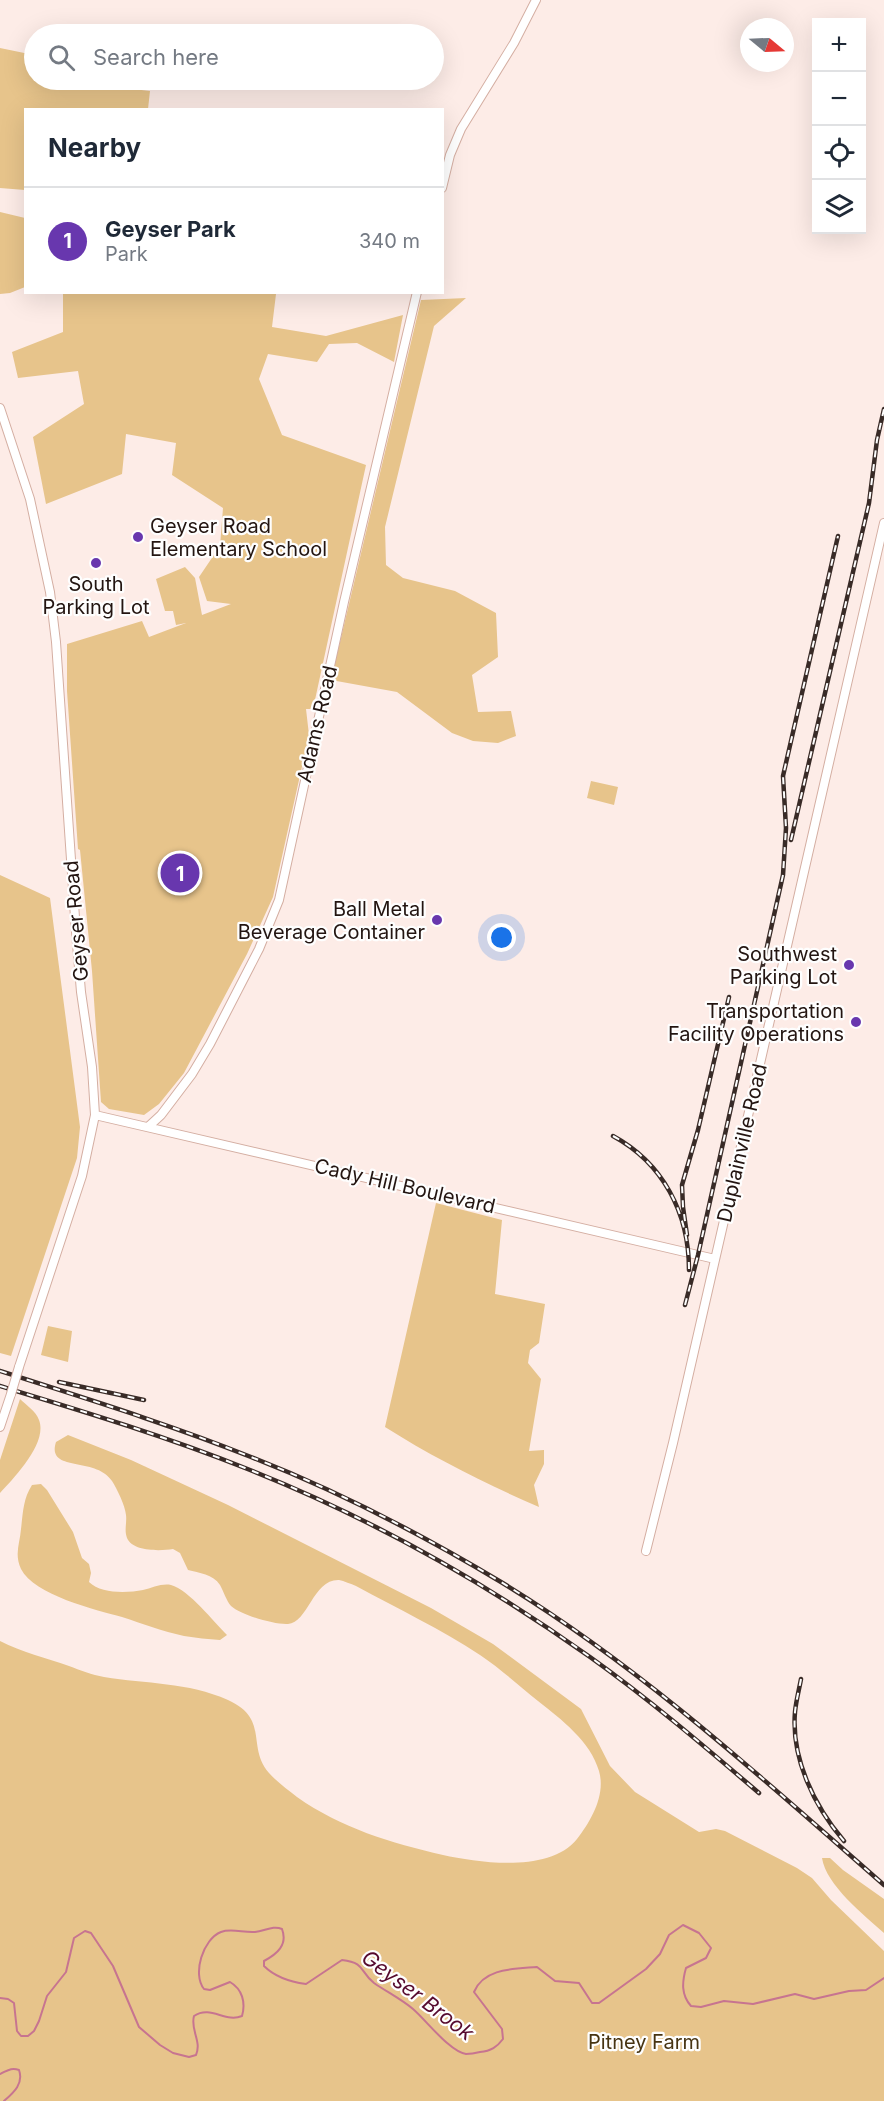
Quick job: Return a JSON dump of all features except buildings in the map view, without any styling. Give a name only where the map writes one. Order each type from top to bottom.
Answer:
[{"type":"street","points":[[444,180],[450,154],[461,129],[514,44],[536,0]]},
{"type":"street","name":"Adams Road","points":[[148,1127],[161,1115],[192,1074],[210,1044],[259,949],[279,900],[344,602],[417,294]]},
{"type":"street","name":"Geyser Road","points":[[0,408],[30,499],[50,592],[56,642],[81,992],[92,1067],[95,1115],[82,1176],[0,1427]]},
{"type":"street","name":"Duplainville Road","points":[[646,1551],[884,523]]},
{"type":"street","name":"Cady Hill Boulevard","points":[[95,1115],[715,1259]]},
{"type":"green space","points":[[0,48],[24,53],[24,90],[150,91],[148,108],[24,108],[24,190],[0,188]]},
{"type":"green space","points":[[0,212],[24,218],[24,287],[0,294]]},
{"type":"green space","points":[[63,294],[276,294],[272,327],[326,336],[403,315],[394,362],[357,343],[329,344],[317,362],[268,354],[259,379],[282,435],[366,465],[313,709],[306,709],[309,735],[273,897],[247,954],[184,1073],[159,1104],[144,1115],[109,1109],[101,1102],[92,971],[80,850],[78,849],[67,691],[67,644],[142,621],[149,637],[186,623],[176,625],[173,611],[165,611],[156,579],[185,567],[195,578],[202,615],[231,604],[207,601],[199,577],[220,546],[223,508],[172,475],[176,443],[126,434],[122,474],[46,504],[33,437],[84,404],[78,371],[18,378],[12,352],[63,332]]},
{"type":"green space","points":[[466,298],[434,326],[385,527],[386,565],[403,578],[455,591],[496,613],[498,657],[472,675],[478,712],[511,711],[516,736],[498,743],[473,741],[452,733],[397,692],[331,680],[421,300]]},
{"type":"green space","points":[[591,781],[618,787],[614,805],[587,798]]},
{"type":"green space","points":[[0,875],[50,898],[80,1127],[77,1158],[11,1356],[0,1353]]},
{"type":"green space","points":[[436,1203],[502,1220],[495,1294],[545,1304],[539,1343],[530,1350],[528,1363],[541,1379],[529,1451],[544,1450],[544,1464],[534,1485],[539,1507],[460,1470],[385,1427]]},
{"type":"green space","points":[[48,1326],[72,1331],[68,1362],[41,1355]]},
{"type":"green space","points":[[20,1399],[38,1417],[39,1439],[28,1459],[0,1493],[0,1460]]},
{"type":"green space","name":"Pitney Farm","points":[[68,1435],[131,1460],[228,1505],[431,1608],[493,1644],[581,1709],[610,1766],[635,1792],[699,1832],[716,1829],[725,1831],[812,1878],[831,1900],[884,1951],[884,2101],[0,2101],[0,1641],[25,1652],[95,1675],[198,1690],[228,1700],[241,1707],[249,1716],[256,1733],[262,1763],[269,1773],[297,1797],[331,1817],[367,1833],[458,1858],[514,1863],[550,1857],[565,1850],[577,1839],[592,1816],[599,1798],[601,1780],[595,1760],[574,1732],[503,1672],[435,1628],[356,1586],[339,1580],[330,1582],[323,1586],[295,1622],[275,1623],[250,1616],[231,1606],[214,1578],[188,1570],[180,1553],[173,1549],[155,1550],[141,1548],[130,1543],[126,1532],[125,1511],[112,1481],[105,1473],[58,1458],[55,1452],[56,1442]]},
{"type":"green space","points":[[41,1484],[73,1532],[82,1558],[89,1564],[91,1573],[89,1582],[100,1589],[122,1592],[171,1585],[186,1593],[227,1635],[220,1640],[168,1632],[82,1606],[52,1594],[28,1578],[21,1569],[18,1558],[23,1512],[32,1485]]},
{"type":"green space","points":[[822,1858],[830,1858],[884,1899],[884,1933],[838,1889],[825,1868]]},
{"type":"waterway","name":"Geyser Brook","points":[[0,1998],[14,2003],[17,2031],[21,2036],[28,2036],[34,2031],[39,2021],[47,1996],[66,1972],[74,1938],[85,1931],[91,1933],[113,1966],[139,2027],[173,2053],[189,2057],[196,2055],[197,2050],[193,2026],[194,2016],[206,2012],[236,2018],[242,2016],[243,2011],[240,1992],[230,1982],[210,1990],[204,1989],[201,1983],[199,1966],[209,1942],[225,1931],[255,1932],[279,1928],[282,1929],[284,1940],[277,1952],[264,1961],[264,1966],[273,1973],[306,1984],[342,1960],[355,1963],[374,1983],[413,2009],[453,2048],[466,2054],[491,2050],[503,2039],[502,2029],[474,1992],[485,1978],[501,1971],[537,1967],[555,1981],[579,1983],[592,2003],[599,2003],[646,1969],[660,1954],[669,1935],[683,1925],[699,1933],[711,1948],[706,1958],[686,1968],[683,1988],[685,1997],[691,2006],[701,2007],[724,2001],[753,2004],[795,1994],[814,1999],[849,1991],[866,1990],[884,1978]]},
{"type":"waterway","points":[[0,2074],[14,2069],[19,2070],[20,2075],[17,2088],[4,2101]]},
{"type":"railway","points":[[791,840],[869,503],[877,440],[884,409]]},
{"type":"railway","points":[[685,1305],[783,875],[786,828],[783,776],[838,536]]},
{"type":"railway","points":[[687,1235],[682,1185],[698,1130],[729,997]]},
{"type":"railway","points":[[613,1136],[646,1160],[670,1192],[684,1229],[689,1270]]},
{"type":"railway","points":[[0,1371],[158,1422],[283,1470],[379,1514],[471,1564],[553,1615],[652,1687],[884,1885]]},
{"type":"railway","points":[[59,1382],[144,1400]]},
{"type":"railway","points":[[0,1386],[92,1414],[215,1456],[335,1507],[423,1552],[508,1602],[590,1657],[655,1706],[759,1793]]},
{"type":"railway","points":[[801,1679],[795,1708],[795,1729],[801,1764],[814,1797],[844,1841]]},
{"type":"place","name":"Geyser Road Elementary School","points":[[138,537]]},
{"type":"place","name":"South Parking Lot","points":[[96,563]]},
{"type":"place","name":"Geyser Park","points":[[180,873]]},
{"type":"place","name":"Ball Metal Beverage Container","points":[[437,920]]},
{"type":"place","name":"Southwest Parking Lot","points":[[849,965]]},
{"type":"place","name":"Transportation Facility Operations","points":[[856,1022]]}]
